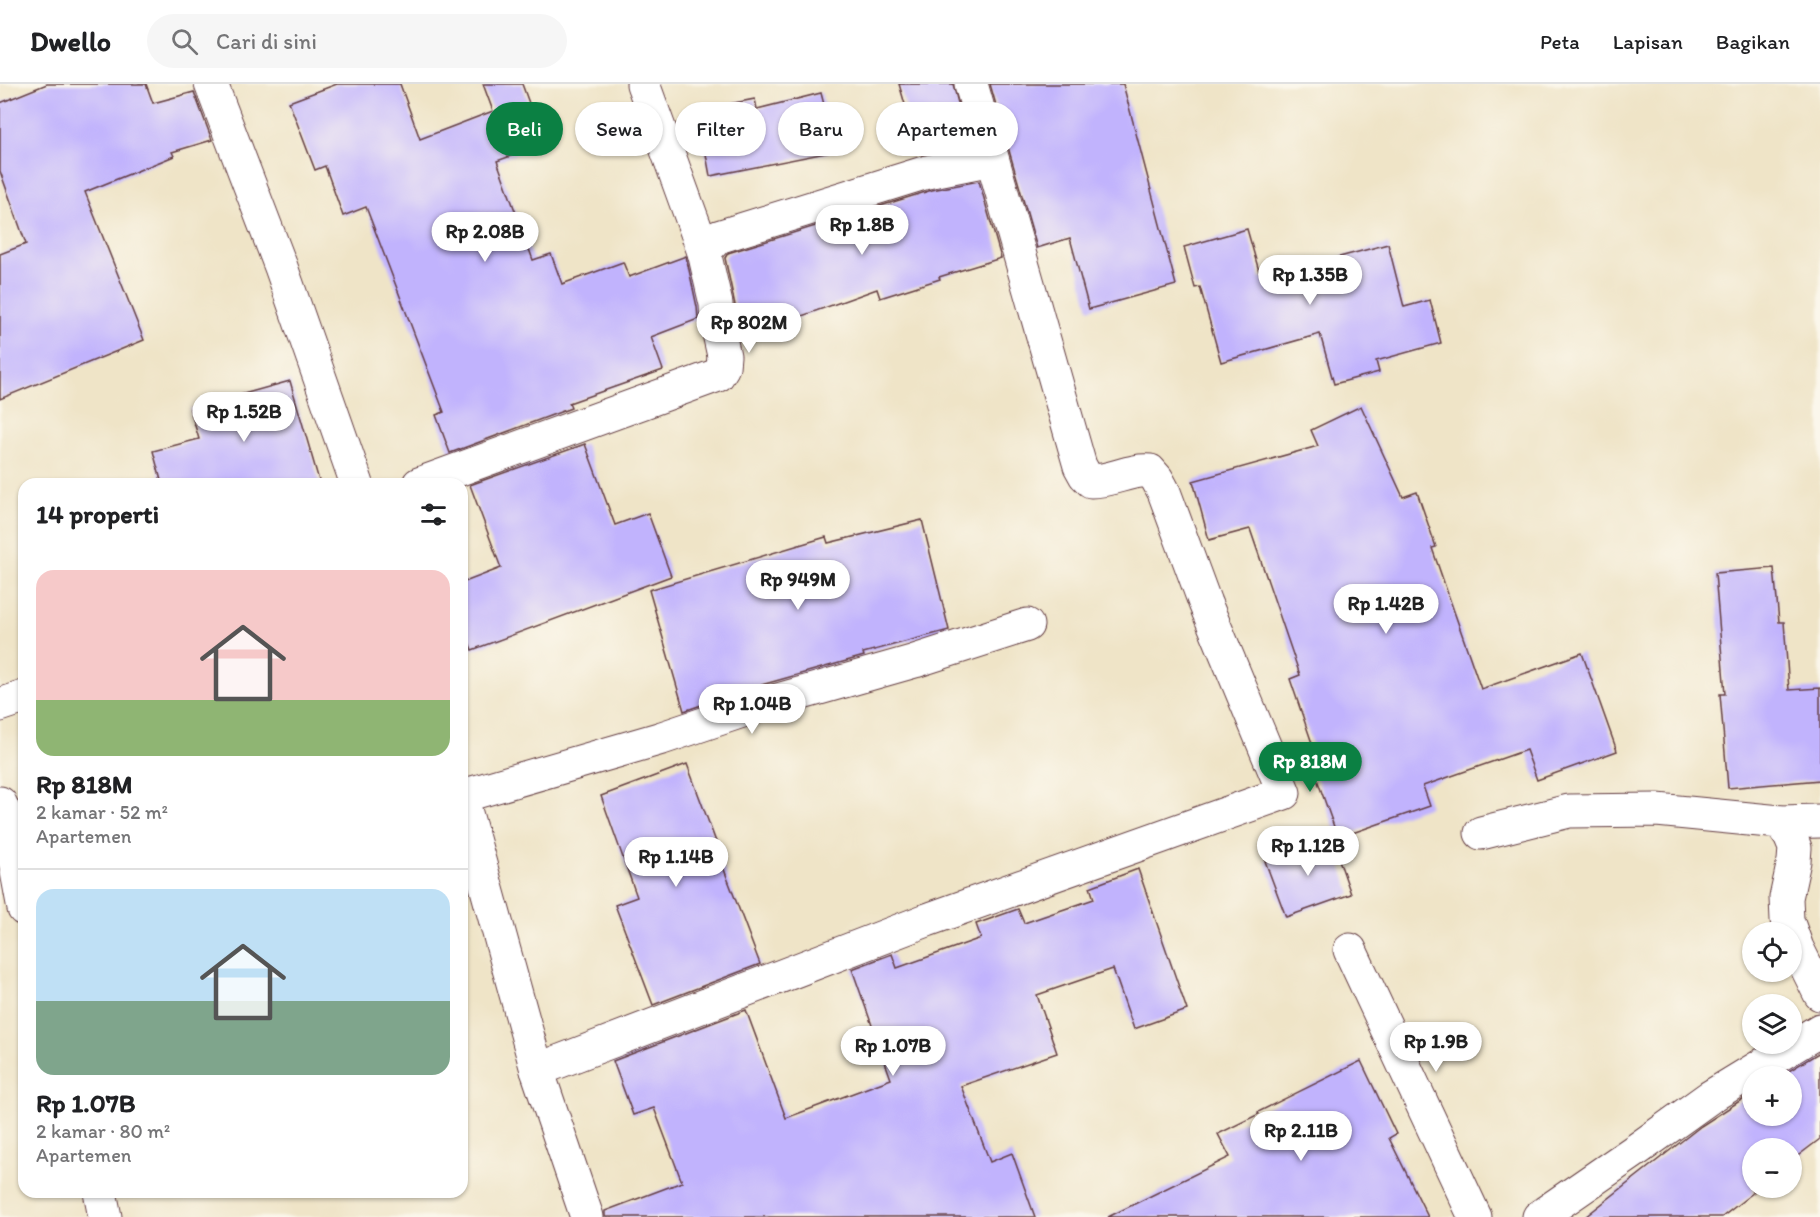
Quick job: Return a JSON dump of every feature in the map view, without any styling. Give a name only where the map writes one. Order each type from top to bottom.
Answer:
[{"type":"street","points":[[211,84],[281,267],[355,478]]},
{"type":"street","points":[[435,478],[718,375],[723,366],[724,356],[717,324],[717,304],[704,252],[643,84]]},
{"type":"street","points":[[537,1070],[927,920],[1284,794],[1205,603],[1164,492],[1157,479],[1150,471],[1138,470],[1099,481],[1091,481],[1080,466],[971,84]]},
{"type":"street","points":[[704,252],[718,237],[927,172],[992,159]]},
{"type":"street","points":[[468,796],[662,738],[760,705],[915,661],[1026,625]]},
{"type":"street","points":[[0,705],[18,699]]},
{"type":"street","points":[[1481,833],[1569,811],[1657,810],[1780,822],[1820,821]]},
{"type":"street","points":[[2,814],[18,883]]},
{"type":"street","points":[[468,820],[537,1070],[587,1217]]},
{"type":"street","points":[[1780,822],[1795,848],[1786,898],[1787,920],[1797,948],[1820,994]]},
{"type":"street","points":[[1350,950],[1475,1217]]},
{"type":"street","points":[[1539,1217],[1710,1097],[1820,1030]]},
{"type":"street","points":[[101,1198],[105,1217]]},
{"type":"building","points":[[47,84],[146,84],[153,103],[194,92],[212,140],[172,152],[174,156],[85,192],[144,340],[0,399],[0,254],[26,244],[0,171],[0,103]]},
{"type":"building","points":[[337,84],[400,84],[420,139],[486,114],[486,156],[511,156],[497,161],[533,260],[551,254],[562,284],[623,262],[629,277],[686,256],[698,319],[651,337],[663,370],[569,403],[571,408],[450,453],[436,415],[444,412],[366,207],[343,216],[325,166],[315,170],[289,102]]},
{"type":"building","points":[[483,84],[522,84],[529,102],[490,102]]},
{"type":"building","points":[[899,84],[953,84],[958,102],[904,102]]},
{"type":"building","points":[[990,84],[1123,84],[1176,285],[1089,309],[1070,238],[1037,248],[1011,156],[1018,156],[1018,102],[995,102]]},
{"type":"building","points":[[821,93],[823,102],[785,102]]},
{"type":"building","points":[[755,99],[756,102],[739,102]]},
{"type":"building","points":[[778,104],[778,156],[811,156],[710,176],[706,156],[766,156],[766,107]]},
{"type":"building","points":[[979,181],[1001,258],[880,298],[877,289],[746,336],[735,305],[725,258],[728,253],[932,190]]},
{"type":"building","points":[[1247,229],[1261,278],[1388,244],[1404,307],[1430,300],[1441,343],[1376,361],[1379,372],[1334,384],[1320,334],[1221,362],[1200,287],[1195,288],[1184,247]]},
{"type":"building","points":[[290,381],[318,478],[160,478],[153,451],[199,439],[190,409]]},
{"type":"building","points":[[1361,406],[1403,497],[1417,492],[1436,547],[1432,548],[1481,689],[1582,653],[1617,751],[1537,780],[1526,750],[1423,786],[1430,806],[1338,838],[1307,751],[1314,749],[1290,679],[1300,675],[1250,529],[1209,540],[1193,481],[1318,446],[1311,430]]},
{"type":"building","points":[[585,444],[615,525],[648,513],[671,576],[472,650],[468,640],[468,581],[501,568],[470,485]]},
{"type":"building","points":[[922,520],[949,630],[863,653],[864,656],[754,687],[684,711],[649,590],[826,537],[828,543]]},
{"type":"building","points":[[1774,568],[1779,622],[1784,622],[1789,690],[1820,688],[1820,780],[1728,788],[1720,694],[1725,694],[1715,573]]},
{"type":"building","points":[[687,764],[760,964],[653,1005],[615,905],[637,897],[601,796]]},
{"type":"building","points":[[1331,837],[1351,894],[1286,917],[1265,861]]},
{"type":"building","points":[[1138,869],[1187,1010],[1134,1029],[1113,969],[1037,995],[1057,1053],[961,1086],[990,1162],[1012,1153],[1035,1217],[605,1217],[605,1211],[682,1182],[654,1108],[633,1115],[613,1061],[746,1010],[786,1118],[891,1079],[852,969],[892,954],[897,968],[981,938],[976,924],[1018,909],[1024,923],[1094,899],[1090,887]]},
{"type":"building","points":[[1820,1052],[1820,1139],[1802,1153],[1802,1138],[1742,1138],[1742,1198],[1746,1198],[1722,1217],[1585,1217],[1701,1126],[1742,1099],[1742,1126],[1802,1126],[1802,1066],[1797,1066]]},
{"type":"building","points":[[1361,1061],[1396,1134],[1389,1138],[1428,1217],[1108,1217],[1230,1157],[1218,1134]]}]
